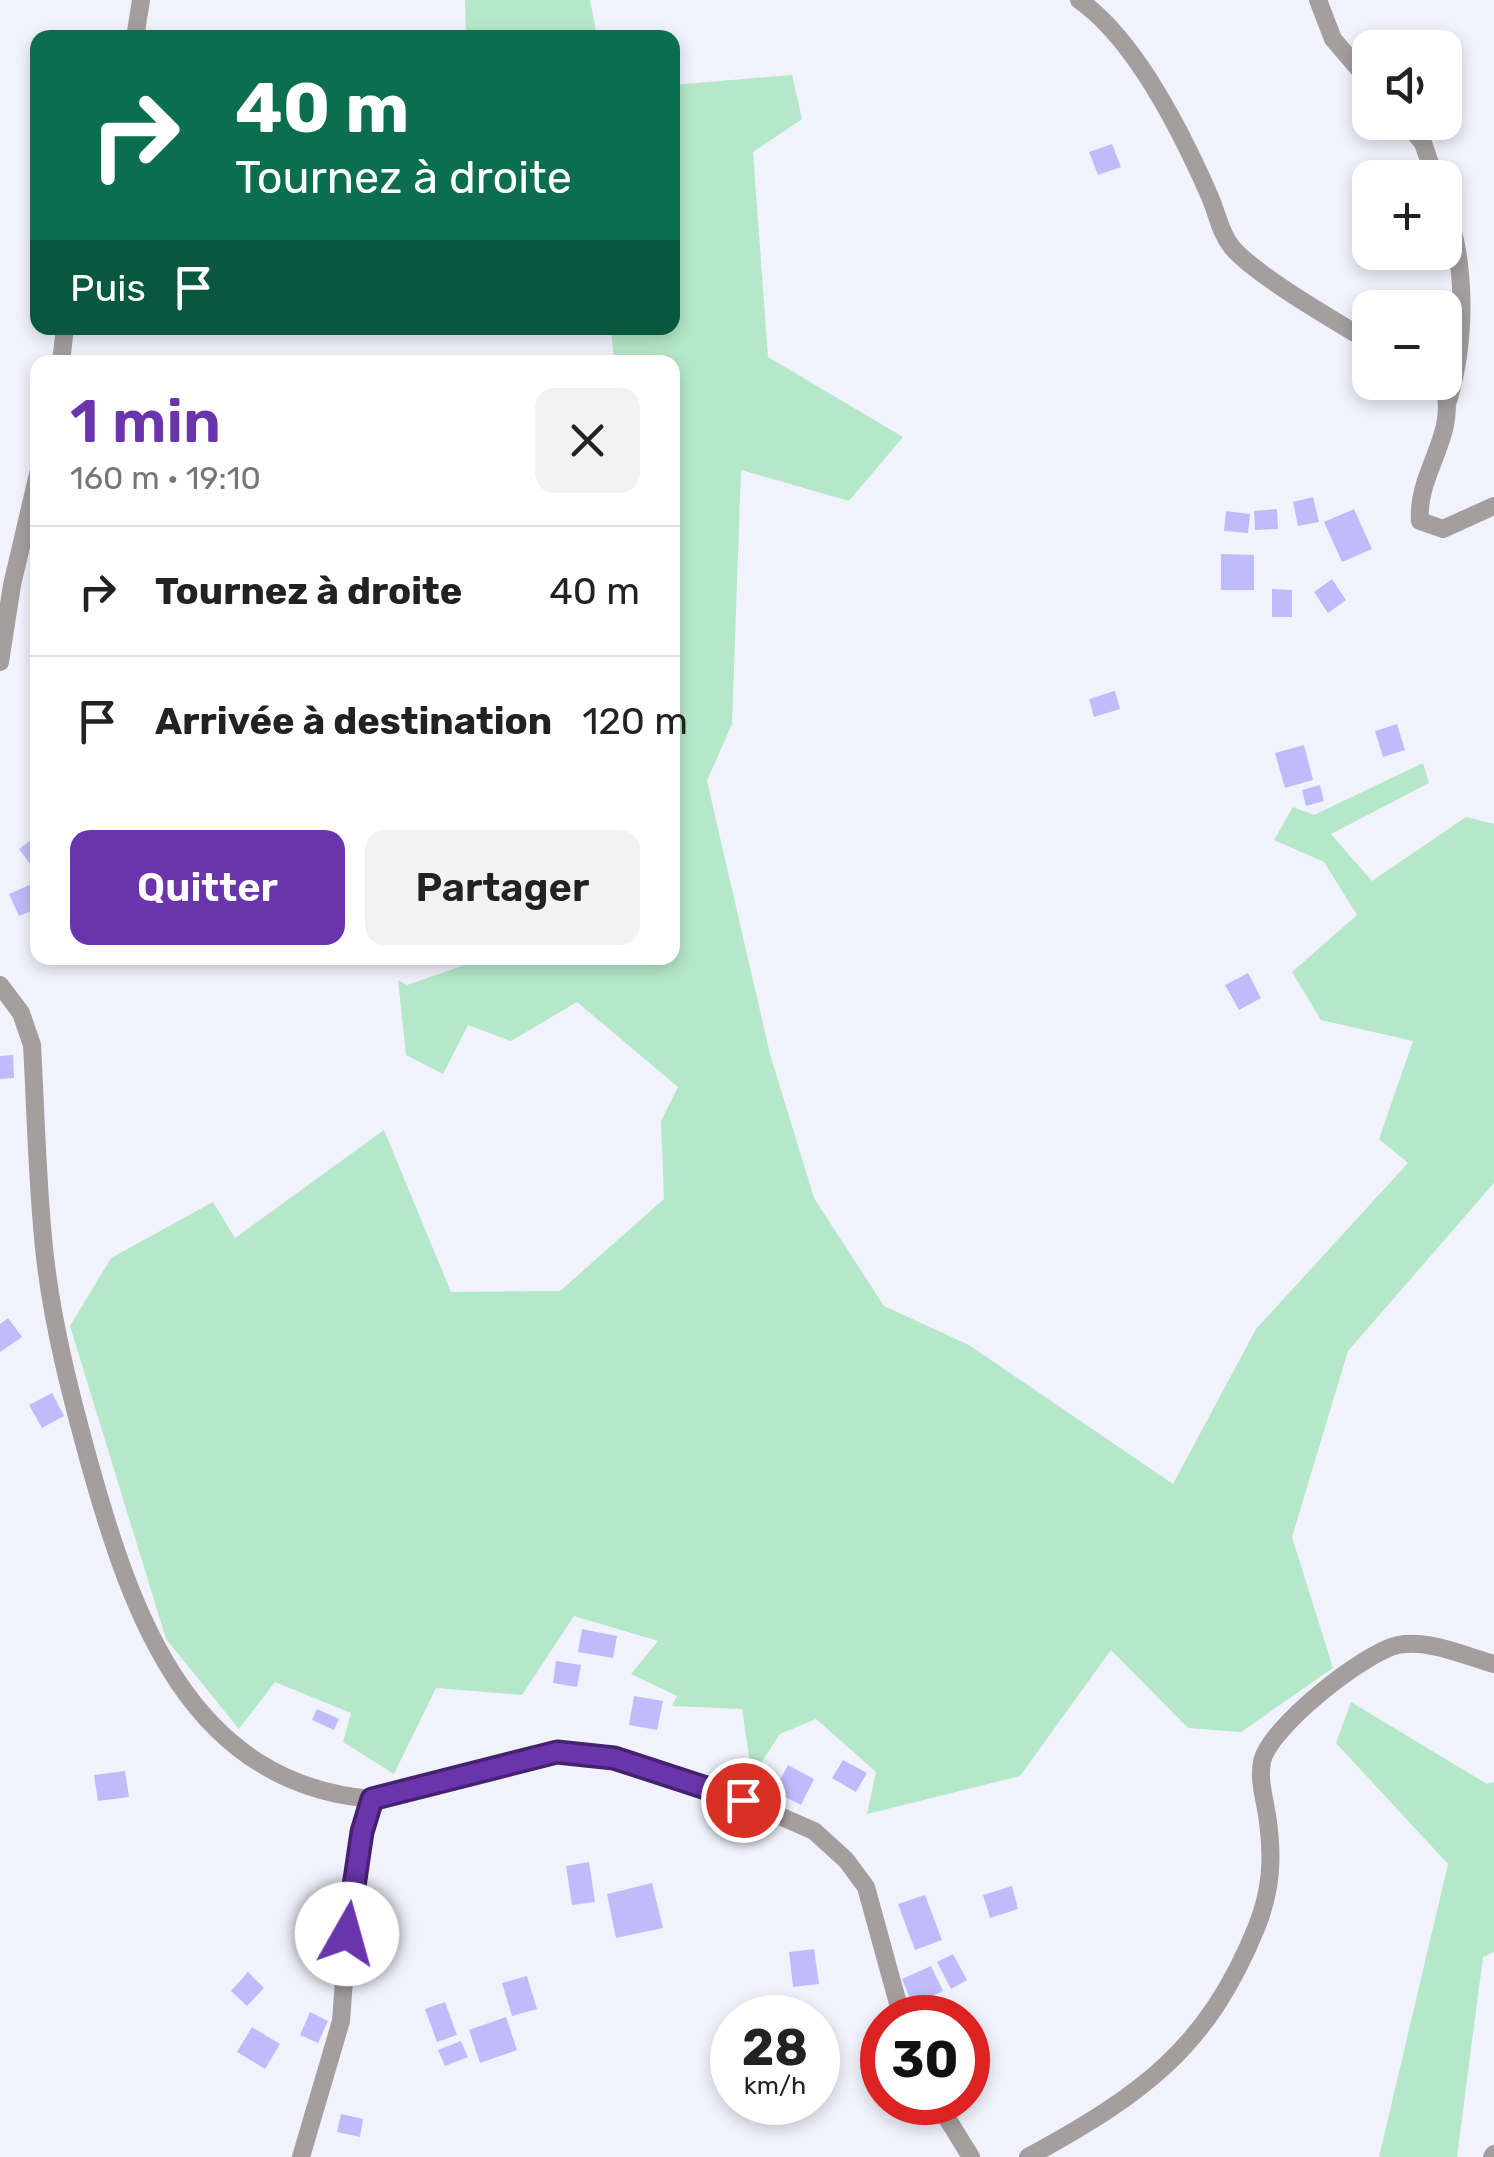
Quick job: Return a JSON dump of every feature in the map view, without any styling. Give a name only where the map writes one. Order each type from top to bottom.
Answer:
[{"type":"street","points":[[136,30],[140,0]]},
{"type":"street","points":[[1078,0],[1097,12],[1128,50],[1178,132],[1232,248],[1352,331]]},
{"type":"street","points":[[1318,0],[1333,39],[1352,61]]},
{"type":"street","points":[[1456,270],[1461,304],[1458,366],[1448,402],[1448,418],[1418,504],[1420,520],[1443,530],[1494,506]]},
{"type":"street","points":[[0,662],[30,508]]},
{"type":"street","points":[[0,985],[21,1013],[32,1044],[51,1306],[119,1568],[150,1639],[184,1694],[234,1744],[268,1768],[341,1796],[372,1799],[557,1752],[614,1758],[743,1800],[814,1831],[846,1860],[866,1887],[896,1995]]},
{"type":"street","points":[[1028,2157],[1120,2105],[1164,2072],[1224,1994],[1268,1893],[1273,1870],[1262,1761],[1270,1744],[1336,1681],[1398,1646],[1438,1648],[1494,1664]]},
{"type":"street","points":[[341,1796],[362,1832]]},
{"type":"street","points":[[301,2157],[341,2022],[350,1900],[372,1799]]},
{"type":"street","points":[[951,2125],[970,2157]]},
{"type":"green space","points":[[465,0],[590,0],[596,30],[466,30]]},
{"type":"green space","points":[[792,75],[802,119],[753,152],[768,357],[903,437],[849,501],[741,470],[732,724],[707,781],[770,1054],[814,1198],[884,1306],[969,1345],[1173,1484],[1256,1329],[1408,1163],[1379,1139],[1413,1041],[1321,1020],[1292,972],[1357,915],[1324,862],[1274,840],[1293,807],[1314,815],[1423,763],[1429,783],[1331,834],[1372,881],[1466,817],[1494,824],[1494,1183],[1348,1351],[1292,1537],[1333,1668],[1241,1732],[1188,1728],[1111,1650],[1020,1776],[867,1814],[876,1772],[816,1719],[780,1734],[752,1777],[742,1709],[672,1706],[677,1696],[631,1674],[658,1641],[574,1616],[522,1695],[436,1688],[394,1774],[343,1742],[351,1713],[275,1682],[239,1729],[166,1639],[70,1326],[111,1258],[213,1202],[235,1238],[384,1130],[451,1292],[560,1291],[664,1199],[661,1121],[678,1087],[577,1002],[511,1041],[468,1025],[443,1074],[406,1055],[398,980],[407,985],[465,965],[680,965],[680,355],[613,355],[612,335],[680,335],[680,84]]},
{"type":"green space","points":[[1351,1702],[1487,1784],[1494,1782],[1494,1952],[1483,1957],[1457,2157],[1379,2157],[1448,1864],[1336,1743]]},
{"type":"building","points":[[1112,144],[1121,167],[1098,175],[1089,152]]},
{"type":"building","points":[[1313,497],[1319,522],[1298,526],[1293,502]]},
{"type":"building","points":[[1277,509],[1278,529],[1255,530],[1254,511]]},
{"type":"building","points":[[1354,509],[1372,549],[1342,562],[1324,522]]},
{"type":"building","points":[[1226,511],[1250,514],[1248,533],[1224,531]]},
{"type":"building","points":[[1221,554],[1254,555],[1254,590],[1221,590]]},
{"type":"building","points":[[1332,579],[1346,600],[1328,613],[1314,592]]},
{"type":"building","points":[[1272,589],[1292,590],[1292,617],[1272,617]]},
{"type":"building","points":[[1115,691],[1120,709],[1094,717],[1089,699]]},
{"type":"building","points":[[1397,724],[1405,750],[1383,757],[1375,731]]},
{"type":"building","points":[[1304,745],[1313,780],[1285,788],[1275,753]]},
{"type":"building","points":[[1320,785],[1324,801],[1306,806],[1302,790]]},
{"type":"building","points":[[30,841],[30,864],[19,849]]},
{"type":"building","points":[[30,885],[30,911],[19,916],[9,894]]},
{"type":"building","points":[[1248,973],[1261,998],[1239,1010],[1225,985]]},
{"type":"building","points":[[13,1055],[14,1078],[0,1079],[0,1056]]},
{"type":"building","points":[[8,1318],[22,1337],[0,1352],[0,1324]]},
{"type":"building","points":[[52,1393],[64,1416],[42,1428],[29,1405]]},
{"type":"building","points":[[582,1629],[617,1636],[613,1658],[578,1652]]},
{"type":"building","points":[[556,1661],[581,1665],[577,1687],[553,1683]]},
{"type":"building","points":[[634,1696],[663,1701],[657,1730],[629,1725]]},
{"type":"building","points":[[317,1709],[339,1719],[334,1730],[312,1720]]},
{"type":"building","points":[[843,1760],[867,1773],[856,1792],[832,1778]]},
{"type":"building","points":[[788,1765],[814,1779],[801,1805],[774,1791]]},
{"type":"building","points":[[125,1771],[129,1797],[98,1801],[94,1775]]},
{"type":"building","points":[[589,1862],[595,1902],[572,1905],[566,1866]]},
{"type":"building","points":[[652,1883],[663,1928],[616,1938],[607,1894]]},
{"type":"building","points":[[1012,1886],[1018,1909],[990,1918],[983,1895]]},
{"type":"building","points":[[925,1895],[942,1940],[915,1950],[898,1904]]},
{"type":"building","points":[[814,1949],[819,1984],[793,1987],[789,1952]]},
{"type":"building","points":[[953,1954],[967,1980],[951,1989],[937,1962]]},
{"type":"building","points":[[931,1966],[943,1991],[909,1995],[902,1979]]},
{"type":"building","points":[[248,1972],[264,1988],[247,2006],[231,1991]]},
{"type":"building","points":[[527,1976],[537,2009],[512,2016],[502,1983]]},
{"type":"building","points":[[445,2002],[457,2035],[437,2042],[425,2009]]},
{"type":"building","points":[[310,2012],[328,2021],[318,2043],[300,2035]]},
{"type":"building","points":[[506,2017],[517,2050],[480,2063],[469,2030]]},
{"type":"building","points":[[252,2027],[280,2044],[265,2069],[237,2052]]},
{"type":"building","points":[[461,2041],[468,2057],[445,2066],[438,2050]]},
{"type":"building","points":[[341,2114],[363,2119],[360,2137],[337,2132]]},
{"type":"route","points":[[347,1934],[362,1832],[372,1799],[557,1752],[614,1758],[743,1800]]}]
